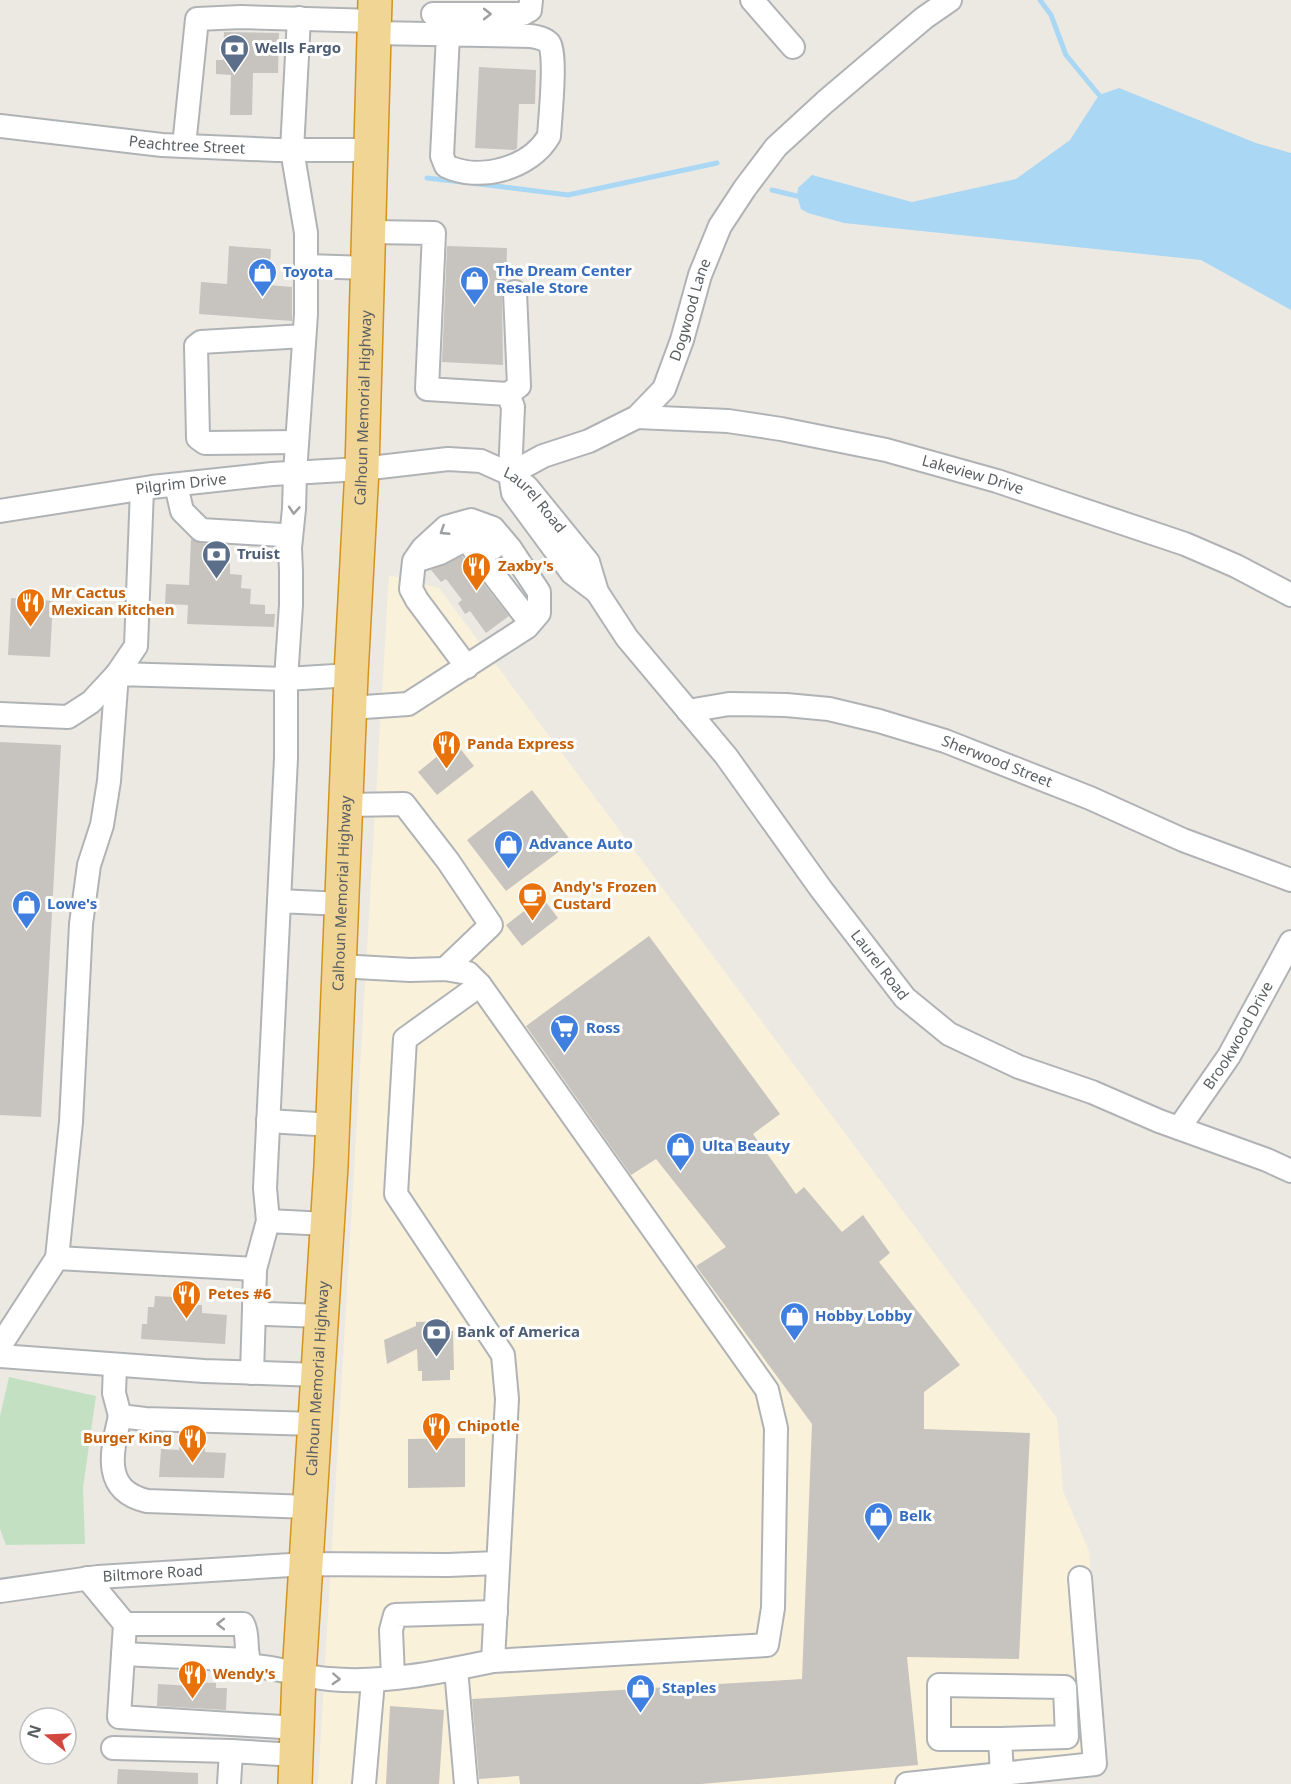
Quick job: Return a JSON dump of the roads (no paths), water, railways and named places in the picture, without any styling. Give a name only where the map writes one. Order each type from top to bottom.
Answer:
[{"type":"highway","name":"Calhoun Memorial Highway","points":[[296,1756],[333,1125],[351,675],[362,469],[375,18]]},
{"type":"street","points":[[436,21],[523,14],[530,10],[531,0]]},
{"type":"street","points":[[752,0],[793,47]]},
{"type":"street","name":"Dogwood Lane","points":[[510,474],[543,456],[589,441],[637,417],[664,389],[700,275],[720,226],[776,147],[924,18],[950,0]]},
{"type":"street","points":[[184,146],[197,19],[242,17],[436,21],[542,38],[548,42],[552,50],[549,136],[543,146],[506,169],[489,172],[454,169],[446,165],[442,156],[436,21]]},
{"type":"street","points":[[252,1373],[255,1269],[268,1221],[265,1188],[286,758],[286,679],[291,605],[290,548],[304,336],[306,233],[292,150],[299,18]]},
{"type":"street","name":"Peachtree Street","points":[[0,126],[184,146],[372,150]]},
{"type":"street","points":[[370,232],[434,233],[427,389],[508,394],[519,386],[515,292]]},
{"type":"street","points":[[306,266],[369,268]]},
{"type":"street","points":[[297,442],[205,443],[198,438],[196,346],[201,342],[304,336]]},
{"type":"street","points":[[362,469],[448,459],[481,461],[510,474],[513,407],[508,394]]},
{"type":"street","name":"Lakeview Drive","points":[[637,417],[728,421],[886,450],[997,481],[1185,544],[1236,566],[1291,595]]},
{"type":"street","name":"Pilgrim Drive","points":[[0,511],[176,485],[295,472],[362,469]]},
{"type":"street","name":"Laurel Road","points":[[510,474],[513,493],[572,573],[597,592]]},
{"type":"street","name":"Laurel Road","points":[[510,474],[527,487],[588,562],[597,592],[627,638],[726,756],[821,889],[905,998],[949,1034],[1019,1067],[1092,1092],[1291,1171]]},
{"type":"street","points":[[176,485],[182,511],[201,530],[282,535],[290,548]]},
{"type":"street","points":[[0,714],[68,717],[91,702],[117,674],[136,646],[142,489]]},
{"type":"street","points":[[350,708],[408,704],[471,664],[527,627],[534,618],[539,592],[510,548],[493,528],[471,520],[446,527],[423,548],[414,561],[411,589],[417,600],[471,664]]},
{"type":"street","points":[[510,548],[519,544],[539,526]]},
{"type":"street","points":[[414,561],[440,553],[466,539],[534,618]]},
{"type":"street","points":[[117,674],[286,679],[351,675]]},
{"type":"street","points":[[0,1346],[57,1258],[71,1122],[81,924],[88,865],[102,825],[117,674]]},
{"type":"street","name":"Sherwood Street","points":[[688,711],[729,704],[786,705],[829,709],[879,721],[945,741],[1090,798],[1183,840],[1291,880]]},
{"type":"street","points":[[346,805],[404,804],[448,861],[491,925],[445,969]]},
{"type":"street","points":[[279,901],[342,904]]},
{"type":"street","name":"Brookwood Drive","points":[[1179,1128],[1229,1056],[1291,942]]},
{"type":"street","points":[[125,1624],[243,1624],[246,1631],[247,1660],[252,1666],[328,1679],[383,1679],[456,1669],[493,1661],[767,1645],[772,1608],[776,1428],[767,1390],[480,985],[468,973],[445,969],[410,970],[339,966]]},
{"type":"street","points":[[480,985],[405,1039],[396,1194],[503,1355],[507,1399],[493,1661]]},
{"type":"street","points":[[268,1121],[333,1125]]},
{"type":"street","points":[[268,1221],[327,1224]]},
{"type":"street","points":[[57,1258],[255,1269]]},
{"type":"street","points":[[254,1309],[267,1314],[322,1316]]},
{"type":"street","points":[[0,1356],[115,1365],[318,1375]]},
{"type":"street","points":[[115,1365],[114,1393],[120,1416],[113,1445],[113,1471],[120,1486],[131,1497],[147,1501],[310,1507]]},
{"type":"street","points":[[120,1416],[145,1419],[315,1424]]},
{"type":"street","name":"Biltmore Road","points":[[0,1591],[87,1578],[307,1564],[498,1563]]},
{"type":"street","points":[[87,1578],[125,1624],[119,1717],[296,1756]]},
{"type":"street","points":[[907,1784],[1095,1764],[1080,1578]]},
{"type":"street","points":[[364,1784],[395,1615],[496,1612]]},
{"type":"street","points":[[123,1654],[247,1660]]},
{"type":"street","points":[[456,1669],[466,1784]]},
{"type":"street","points":[[939,1685],[1065,1687],[1067,1737],[1000,1739],[939,1739],[939,1685]]},
{"type":"street","points":[[1000,1739],[1002,1774]]},
{"type":"street","points":[[113,1748],[231,1751],[296,1756]]},
{"type":"street","points":[[229,1784],[231,1751]]},
{"type":"water","points":[[1119,88],[1256,143],[1291,153],[1291,310],[1201,260],[844,223],[801,209],[797,196],[798,188],[812,175],[912,202],[1016,179],[1070,140],[1099,95]]},
{"type":"waterway","points":[[1040,0],[1051,15],[1066,55],[1099,95]]},
{"type":"waterway","points":[[471,183],[568,195],[717,163]]},
{"type":"waterway","points":[[427,178],[462,182]]},
{"type":"waterway","points":[[772,190],[797,196]]},
{"type":"place","name":"Wells Fargo","points":[[234,74]]},
{"type":"place","name":"Toyota","points":[[262,298]]},
{"type":"place","name":"The Dream Center Resale Store","points":[[475,306]]},
{"type":"place","name":"Truist","points":[[216,580]]},
{"type":"place","name":"Zaxby's","points":[[477,592]]},
{"type":"place","name":"Mr Cactus Mexican Kitchen","points":[[30,628]]},
{"type":"place","name":"Panda Express","points":[[446,770]]},
{"type":"place","name":"Advance Auto","points":[[508,870]]},
{"type":"place","name":"Andy's Frozen Custard","points":[[532,922]]},
{"type":"place","name":"Lowe's","points":[[26,930]]},
{"type":"place","name":"Ross","points":[[565,1054]]},
{"type":"place","name":"Ulta Beauty","points":[[681,1172]]},
{"type":"place","name":"Petes #6","points":[[187,1320]]},
{"type":"place","name":"Hobby Lobby","points":[[794,1342]]},
{"type":"place","name":"Bank of America","points":[[436,1358]]},
{"type":"place","name":"Chipotle","points":[[436,1452]]},
{"type":"place","name":"Burger King","points":[[193,1464]]},
{"type":"place","name":"Belk","points":[[878,1542]]},
{"type":"place","name":"Wendy's","points":[[192,1700]]},
{"type":"place","name":"Staples","points":[[641,1714]]}]
